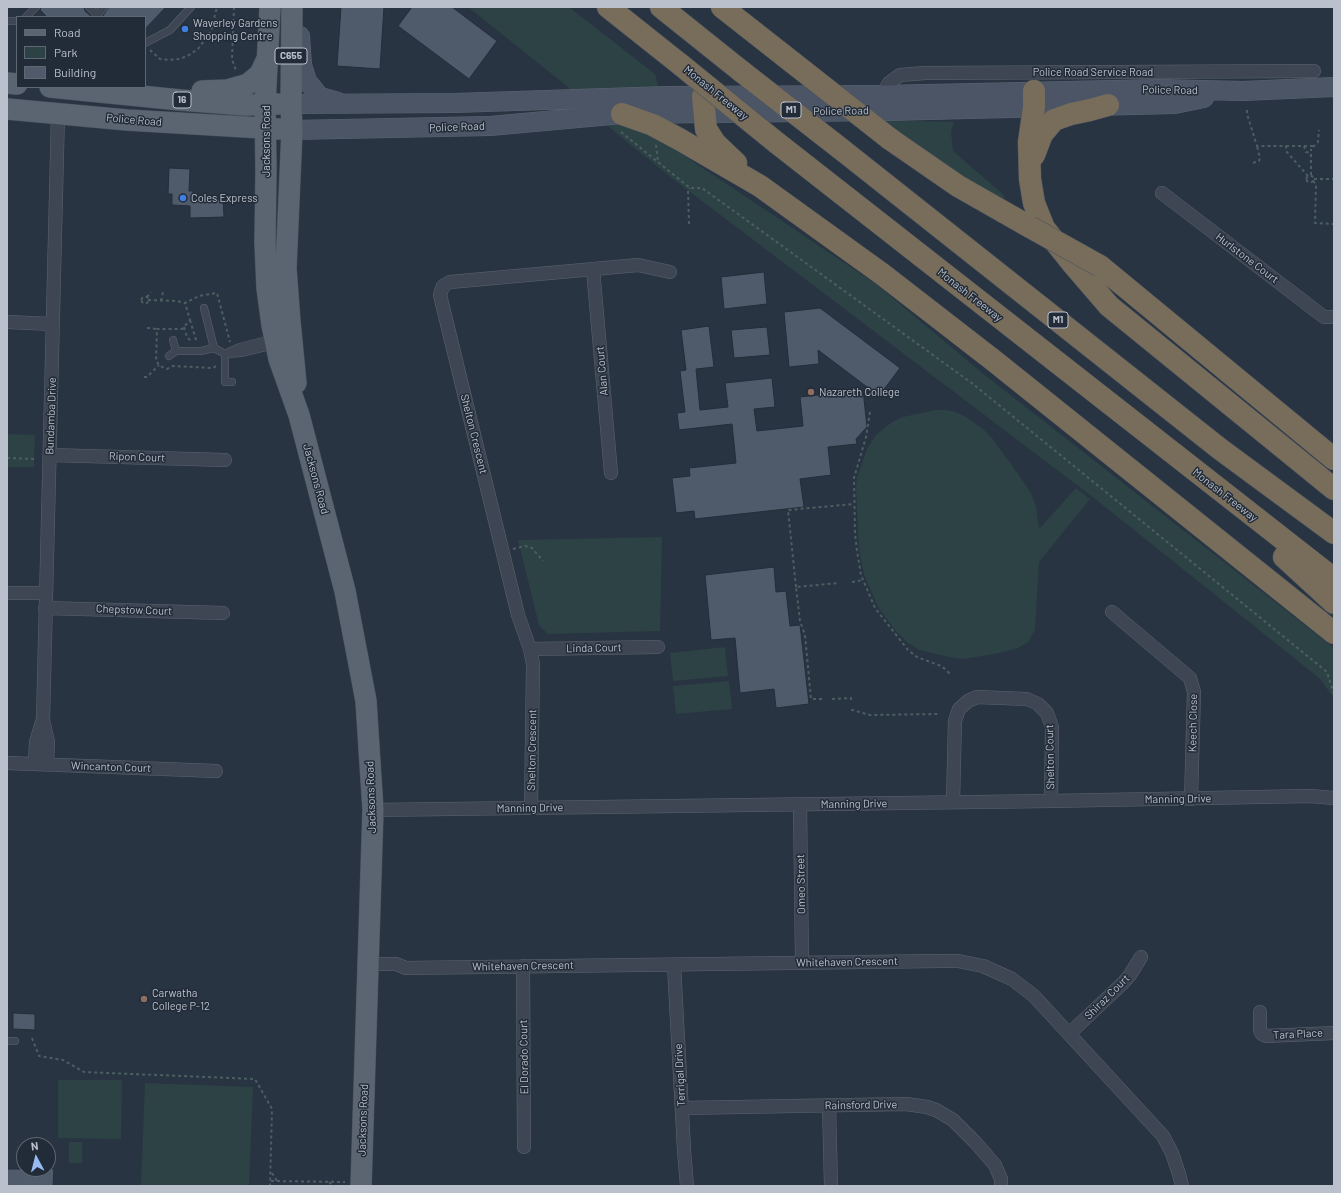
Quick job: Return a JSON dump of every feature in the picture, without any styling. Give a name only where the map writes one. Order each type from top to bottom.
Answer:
[{"type":"highway","name":"Monash Freeway","points":[[608,7],[1154,440],[1334,580]]},
{"type":"highway","name":"M1","points":[[661,7],[1214,444],[1334,533]]},
{"type":"highway","points":[[722,7],[890,139],[958,186],[1100,266],[1334,459]]},
{"type":"highway","points":[[1034,99],[1029,142],[1030,179],[1034,203],[1044,228],[1109,306],[1334,489]]},
{"type":"highway","points":[[704,105],[706,129],[715,142],[760,186]]},
{"type":"highway","points":[[1030,179],[1035,154],[1042,134],[1054,120],[1071,114],[1108,105]]},
{"type":"highway","points":[[620,122],[653,125],[760,186],[882,274],[987,356],[1334,634]]},
{"type":"highway","points":[[1154,440],[1334,602]]},
{"type":"main road","name":"Jacksons Road","points":[[270,7],[265,105],[267,288],[275,342],[285,377],[299,415],[345,591],[366,700],[373,810],[368,969],[353,1184]]},
{"type":"main road","name":"Jacksons Road","points":[[293,7],[291,104],[292,130],[286,268],[299,415]]},
{"type":"main road","points":[[293,7],[300,32],[302,65],[307,81],[320,97],[345,104]]},
{"type":"main road","points":[[99,92],[227,90],[248,84],[260,74],[267,58]]},
{"type":"main road","name":"Police Road","points":[[60,88],[245,105],[704,105],[908,110],[1159,89],[1243,91],[1334,87]]},
{"type":"main road","name":"Police Road","points":[[7,108],[127,120],[292,130],[620,122],[704,105],[882,95],[1034,99],[1108,105],[1174,104],[1243,91]]},
{"type":"main road","points":[[455,104],[477,110],[494,110],[498,112],[501,116],[490,126]]},
{"type":"street","points":[[1242,71],[1243,91]]},
{"type":"street","name":"Police Road Service Road","points":[[882,95],[889,82],[900,75],[925,73],[1314,71]]},
{"type":"street","name":"Bundamba Drive","points":[[41,764],[36,742],[43,720],[58,112]]},
{"type":"street","name":"Hurlstone Court","points":[[1162,192],[1324,317],[1334,317]]},
{"type":"street","name":"Shelton Crescent","points":[[531,808],[533,674],[530,649],[518,615],[440,295],[443,286],[450,282],[638,266],[670,272]]},
{"type":"street","name":"Alan Court","points":[[593,269],[611,473]]},
{"type":"street","points":[[7,322],[53,324]]},
{"type":"street","name":"Ripon Court","points":[[50,455],[225,460]]},
{"type":"street","points":[[7,593],[46,593]]},
{"type":"street","name":"Chepstow Court","points":[[45,608],[223,613]]},
{"type":"street","name":"Keech Close","points":[[1112,612],[1188,674],[1190,678],[1194,692],[1191,799]]},
{"type":"street","name":"Linda Court","points":[[530,649],[658,647]]},
{"type":"street","name":"Shelton Court","points":[[953,802],[955,721],[959,709],[968,701],[977,697],[1027,699],[1038,704],[1047,713],[1052,727],[1051,801]]},
{"type":"street","name":"Wincanton Court","points":[[7,763],[216,771]]},
{"type":"street","name":"Manning Drive","points":[[373,810],[800,805],[1310,796],[1334,798]]},
{"type":"street","name":"Omeo Street","points":[[800,805],[802,963]]},
{"type":"street","name":"Shiraz Court","points":[[1069,1034],[1123,983],[1130,975],[1141,957]]},
{"type":"street","name":"Whitehaven Crescent","points":[[368,969],[396,964],[406,968],[940,961],[958,961],[977,964],[999,972],[1023,986],[1046,1007],[1163,1136],[1168,1143],[1174,1158],[1182,1186]]},
{"type":"street","name":"Terrigal Drive","points":[[674,965],[684,1156],[687,1186]]},
{"type":"street","name":"El Dorado Court","points":[[523,966],[524,1147]]},
{"type":"street","name":"Tara Place","points":[[1260,1012],[1260,1030],[1262,1034],[1266,1036],[1334,1033]]},
{"type":"street","name":"Rainsford Drive","points":[[682,1108],[906,1104],[927,1106],[953,1120],[990,1158],[998,1171],[1001,1186]]},
{"type":"street","points":[[829,1105],[831,1186]]},
{"type":"lane","points":[[27,16],[36,7]]},
{"type":"lane","points":[[89,7],[97,15],[104,7]]},
{"type":"lane","points":[[147,46],[170,30],[191,7]]},
{"type":"lane","name":"Police Road","points":[[882,95],[888,104],[908,110]]},
{"type":"lane","points":[[204,308],[214,348]]},
{"type":"lane","points":[[172,340],[176,351]]},
{"type":"lane","points":[[169,356],[176,351],[201,351],[214,348],[225,354],[241,353],[275,342]]},
{"type":"lane","points":[[225,354],[225,382],[232,382]]},
{"type":"lane","points":[[7,1041],[15,1041]]},
{"type":"path","points":[[147,46],[152,53],[160,59],[180,59],[189,55],[198,49],[211,31],[217,7]]},
{"type":"path","points":[[234,7],[232,59],[238,72]]},
{"type":"path","points":[[1246,110],[1260,158],[1259,161],[1254,163]]},
{"type":"path","points":[[620,122],[658,162],[690,188],[702,188],[973,384],[1327,672],[1334,694]]},
{"type":"path","points":[[1319,130],[1318,142],[1312,147],[1309,176],[1307,180],[1311,182],[1314,180],[1334,179]]},
{"type":"path","points":[[655,139],[658,162]]},
{"type":"path","points":[[1257,146],[1312,147]]},
{"type":"path","points":[[1286,146],[1286,151],[1314,180],[1316,184],[1315,223],[1334,224]]},
{"type":"path","points":[[1304,146],[1306,152],[1311,153]]},
{"type":"path","points":[[689,224],[688,190],[690,188]]},
{"type":"path","points":[[151,292],[147,298],[146,304],[143,303],[141,299],[143,297],[147,298],[160,300],[177,301],[185,303],[199,296],[217,293],[230,343],[237,342]]},
{"type":"path","points":[[159,306],[163,292]]},
{"type":"path","points":[[184,327],[188,339],[197,343],[185,303]]},
{"type":"path","points":[[147,328],[182,329],[190,320]]},
{"type":"path","points":[[157,329],[156,361],[159,365],[167,369],[173,366],[213,368],[221,364]]},
{"type":"path","points":[[144,377],[147,377],[159,365]]},
{"type":"path","points":[[870,412],[866,437],[854,478],[854,504],[858,564],[875,608],[908,650],[917,657],[941,666],[949,673],[948,674]]},
{"type":"path","points":[[7,458],[35,459]]},
{"type":"path","points":[[822,699],[811,699],[805,635],[800,621],[788,510],[854,504]]},
{"type":"path","points":[[502,552],[525,546],[532,548],[543,561]]},
{"type":"path","points":[[852,582],[863,580]]},
{"type":"path","points":[[796,587],[839,583]]},
{"type":"path","points":[[832,699],[851,698],[851,700]]},
{"type":"path","points":[[852,709],[870,715],[938,714]]},
{"type":"path","points":[[32,1038],[40,1056],[63,1060],[84,1072],[254,1079],[272,1109],[270,1186]]},
{"type":"path","points":[[271,1172],[277,1181]]},
{"type":"path","points":[[271,1181],[353,1184]]},
{"type":"path","points":[[329,1182],[333,1186]]},
{"type":"green space","points":[[468,7],[569,7],[655,74],[676,150],[876,284],[981,372],[1334,648],[1334,698],[1319,678],[1094,498],[673,179],[616,133],[568,87]]},
{"type":"green space","points":[[880,120],[954,122],[951,132],[953,151],[1005,196],[999,202]]},
{"type":"green space","points":[[935,410],[956,412],[968,418],[992,438],[1031,493],[1036,506],[1039,529],[1076,488],[1090,499],[1039,562],[1035,630],[1028,642],[1018,648],[964,659],[920,650],[908,643],[895,630],[878,607],[864,575],[859,549],[856,489],[857,478],[867,449],[876,435],[892,422],[903,417]]},
{"type":"green space","points":[[7,434],[35,435],[34,467],[7,467]]},
{"type":"green space","points":[[662,537],[660,631],[548,634],[539,625],[518,540]]},
{"type":"green space","points":[[725,647],[728,676],[673,681],[670,653]]},
{"type":"green space","points":[[729,681],[732,709],[676,714],[673,686]]},
{"type":"green space","points":[[58,1080],[122,1080],[121,1139],[58,1138]]},
{"type":"green space","points":[[145,1083],[253,1087],[249,1186],[141,1186]]},
{"type":"green space","points":[[69,1142],[82,1142],[82,1163],[69,1163]]},
{"type":"building","points":[[41,7],[84,7],[85,11],[91,16],[46,16],[40,10]]},
{"type":"building","points":[[109,7],[166,7],[146,28],[146,16],[103,16]]},
{"type":"building","points":[[341,7],[384,7],[380,69],[337,66]]},
{"type":"building","points":[[412,7],[452,7],[497,41],[469,79],[398,26]]},
{"type":"building","points":[[169,168],[190,169],[189,191],[193,191],[193,200],[223,199],[224,217],[190,218],[190,206],[172,205],[172,194],[168,194]]},
{"type":"building","points":[[764,272],[767,304],[724,309],[721,277]]},
{"type":"building","points":[[820,308],[900,368],[879,396],[818,350],[819,364],[789,367],[784,312]]},
{"type":"building","points":[[709,326],[714,367],[696,369],[700,410],[728,407],[725,383],[772,378],[775,407],[754,409],[757,431],[803,426],[800,397],[863,390],[867,427],[856,439],[857,444],[828,447],[831,475],[800,479],[804,507],[695,519],[694,511],[676,513],[672,478],[690,476],[689,468],[736,463],[732,424],[679,430],[677,413],[685,412],[680,371],[686,370],[681,330]]},
{"type":"building","points":[[767,327],[770,355],[734,358],[731,330]]},
{"type":"building","points":[[774,567],[776,592],[786,591],[790,626],[800,625],[809,704],[776,708],[774,689],[740,693],[735,638],[711,640],[705,575]]},
{"type":"building","points":[[13,1013],[35,1014],[35,1030],[13,1029]]},
{"type":"building","points":[[7,1169],[16,1169],[16,1177],[54,1177],[53,1186],[7,1186]]},
{"type":"place","name":"Waverley Gardens Shopping Centre","points":[[185,29]]},
{"type":"place","name":"Coles Express","points":[[183,198]]},
{"type":"place","name":"Nazareth College","points":[[811,392]]},
{"type":"place","name":"Carwatha College P-12","points":[[144,999]]}]
